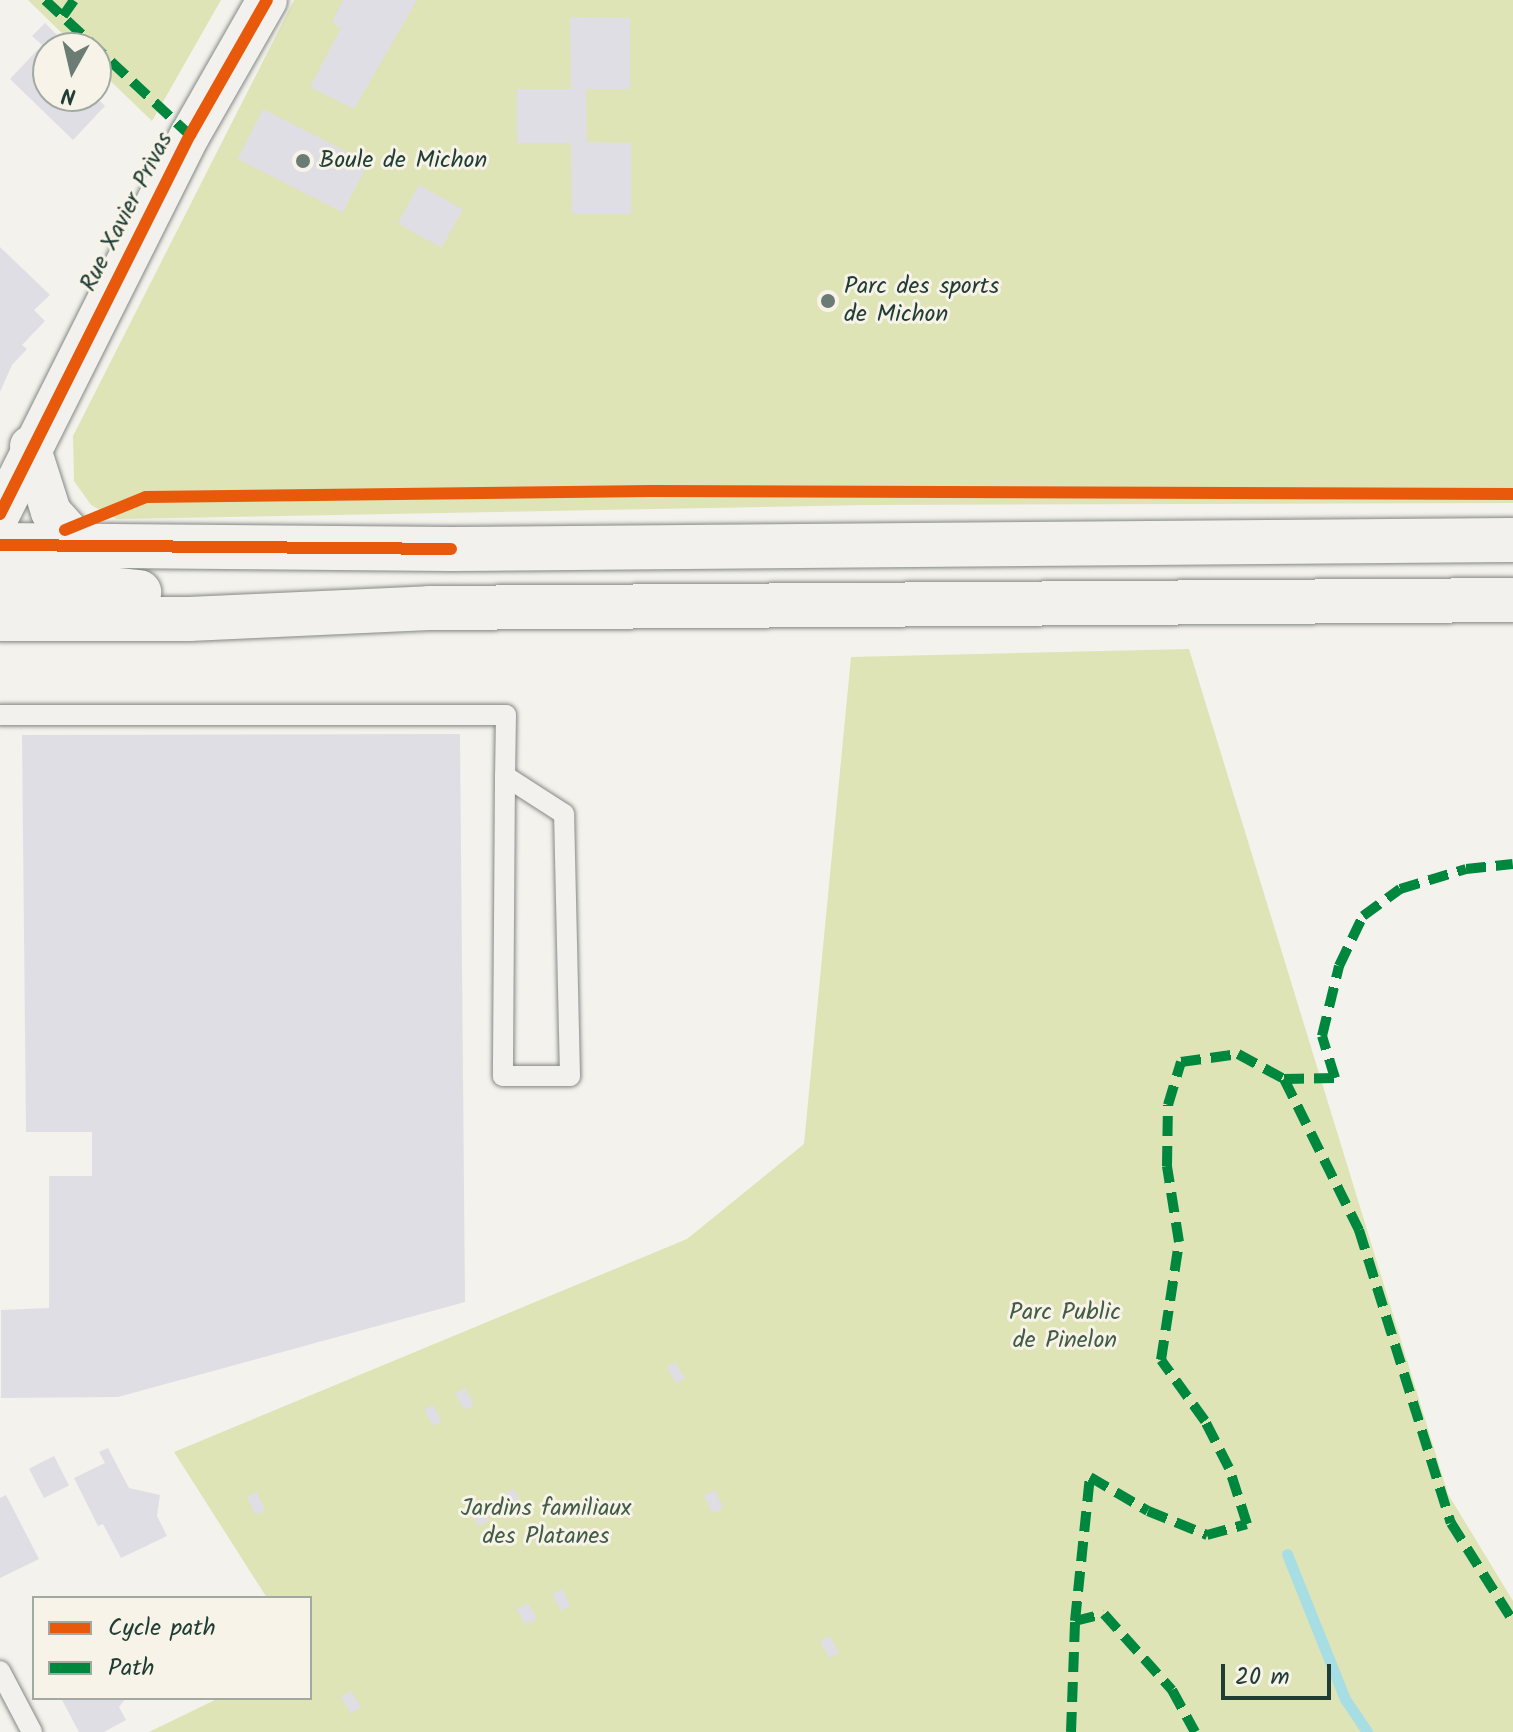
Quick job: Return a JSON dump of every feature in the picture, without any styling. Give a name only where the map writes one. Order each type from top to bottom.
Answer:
[{"type":"main road","points":[[0,545],[451,549],[1513,540]]},
{"type":"main road","points":[[0,577],[451,549]]},
{"type":"main road","points":[[0,577],[89,590],[429,608]]},
{"type":"main road","points":[[0,619],[189,619],[429,608],[1513,600]]},
{"type":"street","name":"Rue Xavier Privas","points":[[0,514],[30,446],[190,135],[267,0]]},
{"type":"street","points":[[30,446],[51,512],[80,544]]},
{"type":"lane","points":[[0,715],[506,715],[505,776],[503,1076],[570,1076],[564,814],[505,776]]},
{"type":"lane","points":[[0,1671],[32,1732]]},
{"type":"green space","points":[[28,0],[221,0],[152,121],[112,82],[112,32],[61,32]]},
{"type":"green space","name":"Parc des sports de Michon","points":[[294,0],[1513,0],[1513,503],[866,505],[117,519],[91,505],[74,481],[73,436]]},
{"type":"green space","name":"Parc Public de Pinelon","points":[[1189,649],[1448,1494],[1513,1601],[1513,1732],[149,1732],[215,1700],[312,1700],[312,1596],[266,1596],[174,1452],[687,1239],[804,1144],[851,657]]},
{"type":"building","points":[[343,0],[417,0],[354,109],[310,87],[341,28],[332,22]]},
{"type":"building","points":[[570,17],[630,18],[630,89],[586,89],[587,142],[631,143],[631,214],[572,214],[571,143],[517,143],[517,89],[571,89]]},
{"type":"building","points":[[45,23],[54,32],[36,32]]},
{"type":"building","points":[[32,56],[32,100],[10,79]]},
{"type":"building","name":"Boule de Michon","points":[[263,109],[368,163],[343,212],[238,159]]},
{"type":"building","points":[[44,112],[99,112],[73,140]]},
{"type":"building","points":[[419,185],[463,209],[441,248],[398,223]]},
{"type":"building","points":[[0,247],[50,295],[34,310],[45,321],[22,345],[27,349],[12,365],[0,392]]},
{"type":"building","points":[[460,734],[465,1302],[118,1397],[1,1398],[1,1310],[49,1308],[49,1176],[92,1176],[92,1132],[26,1132],[22,735]]},
{"type":"building","points":[[675,1362],[685,1378],[677,1383],[667,1367]]},
{"type":"building","points":[[465,1388],[474,1405],[464,1410],[455,1393]]},
{"type":"building","points":[[433,1405],[442,1421],[433,1426],[424,1410]]},
{"type":"building","points":[[108,1448],[129,1488],[160,1495],[157,1516],[167,1536],[121,1558],[103,1524],[98,1526],[74,1478],[105,1463],[99,1452]]},
{"type":"building","points":[[54,1456],[69,1485],[44,1498],[29,1469]]},
{"type":"building","points":[[514,1489],[522,1506],[512,1511],[504,1494]]},
{"type":"building","points":[[715,1490],[723,1508],[712,1513],[704,1495]]},
{"type":"building","points":[[257,1492],[265,1510],[255,1515],[247,1496]]},
{"type":"building","points":[[6,1495],[39,1559],[0,1578],[0,1498]]},
{"type":"building","points":[[480,1503],[489,1521],[478,1526],[469,1508]]},
{"type":"building","points":[[563,1589],[570,1606],[561,1611],[552,1594]]},
{"type":"building","points":[[528,1603],[537,1619],[525,1625],[517,1609]]},
{"type":"building","points":[[830,1636],[839,1653],[829,1658],[820,1641]]},
{"type":"building","points":[[351,1691],[361,1707],[351,1713],[341,1697]]},
{"type":"building","points":[[62,1700],[124,1700],[119,1707],[126,1720],[104,1732],[79,1732]]},
{"type":"waterway","points":[[1287,1554],[1345,1699],[1367,1732]]},
{"type":"marked path","points":[[45,0],[190,135]]},
{"type":"marked path","points":[[63,16],[74,0]]},
{"type":"marked path","points":[[1071,1732],[1075,1621],[1090,1477],[1148,1511],[1207,1535],[1247,1524],[1229,1468],[1205,1421],[1161,1360],[1179,1242],[1167,1166],[1168,1105],[1181,1062],[1238,1054],[1284,1079],[1335,1078],[1322,1036],[1339,966],[1363,916],[1400,889],[1466,869],[1513,864]]},
{"type":"marked path","points":[[1284,1079],[1359,1230],[1451,1523],[1513,1621]]},
{"type":"marked path","points":[[1075,1621],[1104,1614],[1172,1690],[1195,1732]]},
{"type":"cycle path","points":[[0,514],[190,135],[267,0]]},
{"type":"cycle path","points":[[65,530],[146,497],[653,491],[1513,494]]},
{"type":"cycle path","points":[[0,545],[451,549]]},
{"type":"place","name":"Boule de Michon","points":[[303,161]]},
{"type":"place","name":"Parc des sports de Michon","points":[[828,301]]},
{"type":"park label","name":"Jardins familiaux des Platanes","points":[[546,1523]]}]
